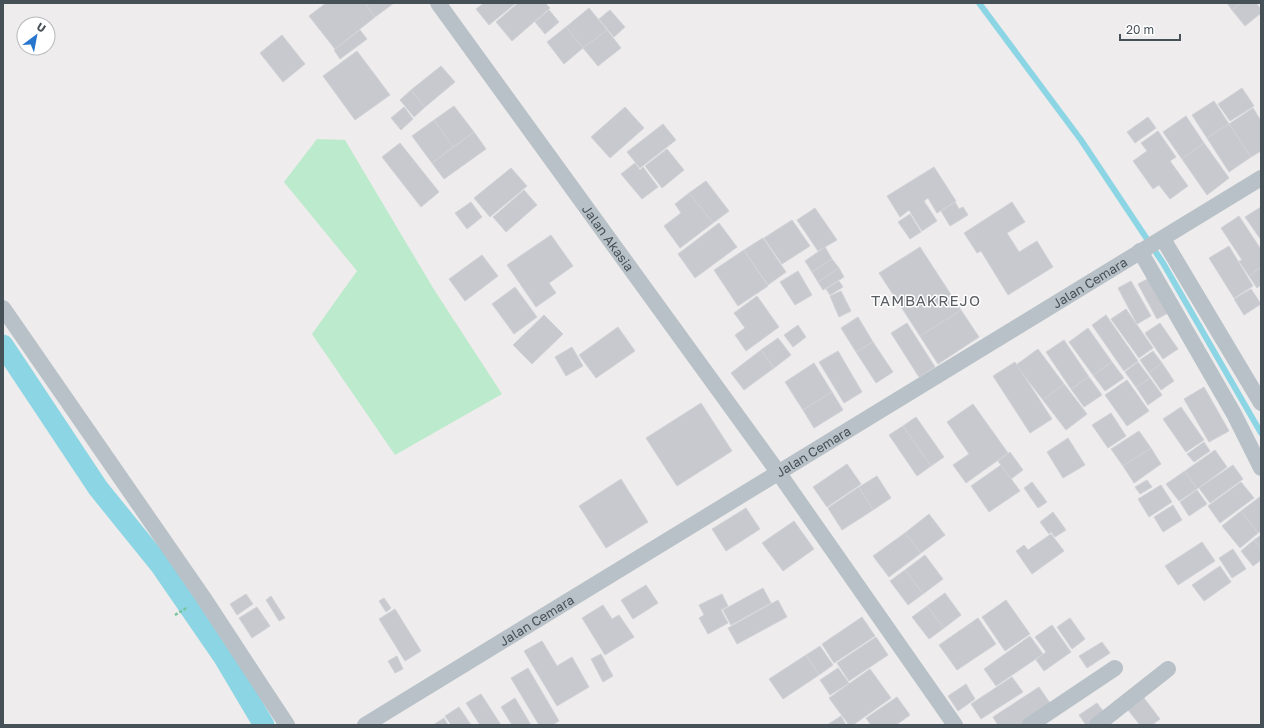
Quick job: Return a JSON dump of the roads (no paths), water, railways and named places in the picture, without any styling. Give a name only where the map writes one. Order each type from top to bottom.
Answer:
[{"type":"street","name":"Jalan Akasia","points":[[438,3],[778,472],[955,725]]},
{"type":"street","name":"Jalan Cemara","points":[[365,725],[1261,178]]},
{"type":"street","points":[[1162,239],[1261,403]]},
{"type":"street","points":[[1143,250],[1234,414],[1261,468]]},
{"type":"street","points":[[3,308],[203,597],[287,725]]},
{"type":"street","points":[[1030,725],[1115,668]]},
{"type":"street","points":[[1097,725],[1168,669]]},
{"type":"waterway","points":[[979,3],[1081,140],[1163,263],[1261,433]]},
{"type":"waterway","points":[[3,345],[98,488],[161,566],[223,656],[264,725]]},
{"type":"district","name":"TAMBAKREJO","points":[[926,300]]}]
